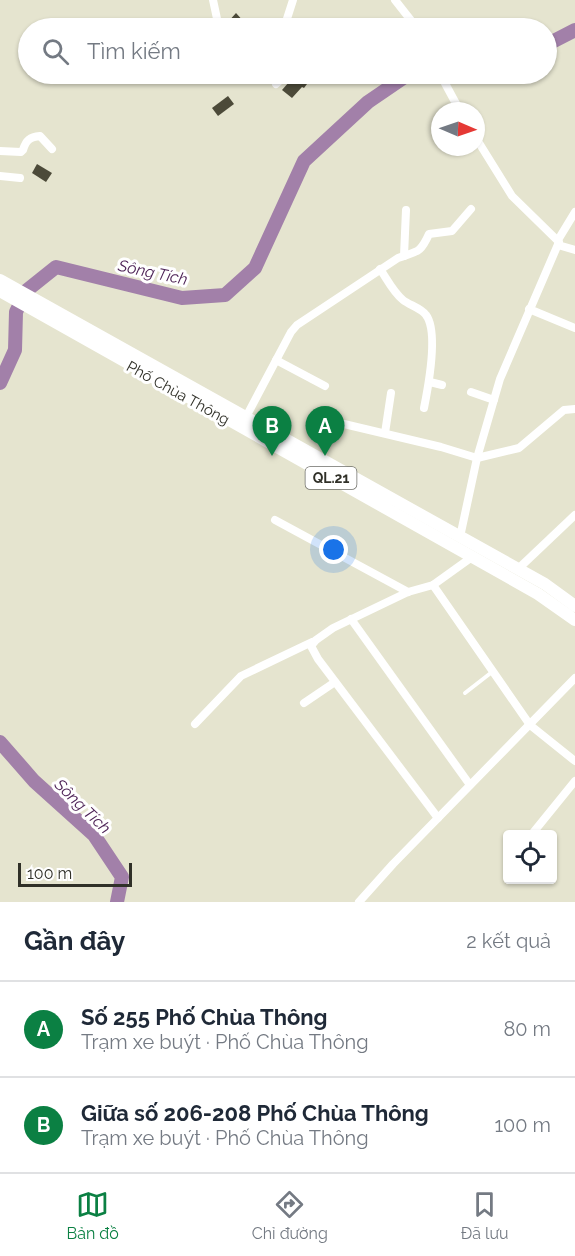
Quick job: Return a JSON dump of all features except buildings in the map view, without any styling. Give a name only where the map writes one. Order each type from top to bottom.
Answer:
[{"type":"highway","name":"Phố Chùa Thông","points":[[0,280],[99,342],[538,594],[575,620]]},
{"type":"highway","name":"Phố Chùa Thông","points":[[0,291],[246,417],[545,584],[575,606]]},
{"type":"street","points":[[213,0],[217,18]]},
{"type":"street","points":[[287,18],[293,0]]},
{"type":"street","points":[[395,0],[409,18]]},
{"type":"street","points":[[445,84],[455,102]]},
{"type":"street","points":[[0,151],[21,152],[25,142],[32,136],[40,136],[52,149]]},
{"type":"street","points":[[485,152],[512,196],[558,243],[575,250]]},
{"type":"street","points":[[0,176],[20,178]]},
{"type":"street","points":[[246,417],[297,325],[380,269],[404,256],[416,254],[429,234],[452,231],[471,209]]},
{"type":"street","points":[[404,256],[406,210]]},
{"type":"street","points":[[459,537],[477,458],[500,379],[558,243],[575,212]]},
{"type":"street","points":[[380,269],[401,299],[428,317],[431,336],[430,382],[424,408]]},
{"type":"street","points":[[529,309],[575,328]]},
{"type":"street","points":[[276,360],[325,386]]},
{"type":"street","points":[[430,382],[442,385]]},
{"type":"street","points":[[471,392],[494,400]]},
{"type":"street","points":[[385,433],[391,393]]},
{"type":"street","points":[[344,424],[477,458],[519,448],[564,410],[575,408]]},
{"type":"street","points":[[518,569],[575,515]]},
{"type":"street","points":[[275,520],[408,592]]},
{"type":"street","points":[[195,724],[241,676],[408,592],[434,585],[472,557]]},
{"type":"street","points":[[434,585],[530,725],[575,761]]},
{"type":"street","points":[[351,619],[470,785]]},
{"type":"street","points":[[312,642],[314,653],[438,818]]},
{"type":"street","points":[[359,902],[575,678]]},
{"type":"street","points":[[304,702],[335,682]]},
{"type":"street","points":[[535,830],[575,782]]},
{"type":"lane","points":[[465,693],[493,672]]},
{"type":"waterway","name":"Sông Tích","points":[[557,39],[575,30]]},
{"type":"waterway","name":"Sông Tích","points":[[0,383],[15,350],[16,312],[26,291],[56,267],[182,298],[225,295],[255,268],[304,161],[368,102],[394,84]]},
{"type":"waterway","name":"Sông Tích","points":[[0,742],[34,781],[94,835],[122,877],[117,902]]},
{"type":"place","name":"Giữa số 206-208 Phố Chùa Thông","points":[[272,456]]},
{"type":"place","name":"Số 255 Phố Chùa Thông","points":[[325,456]]}]
